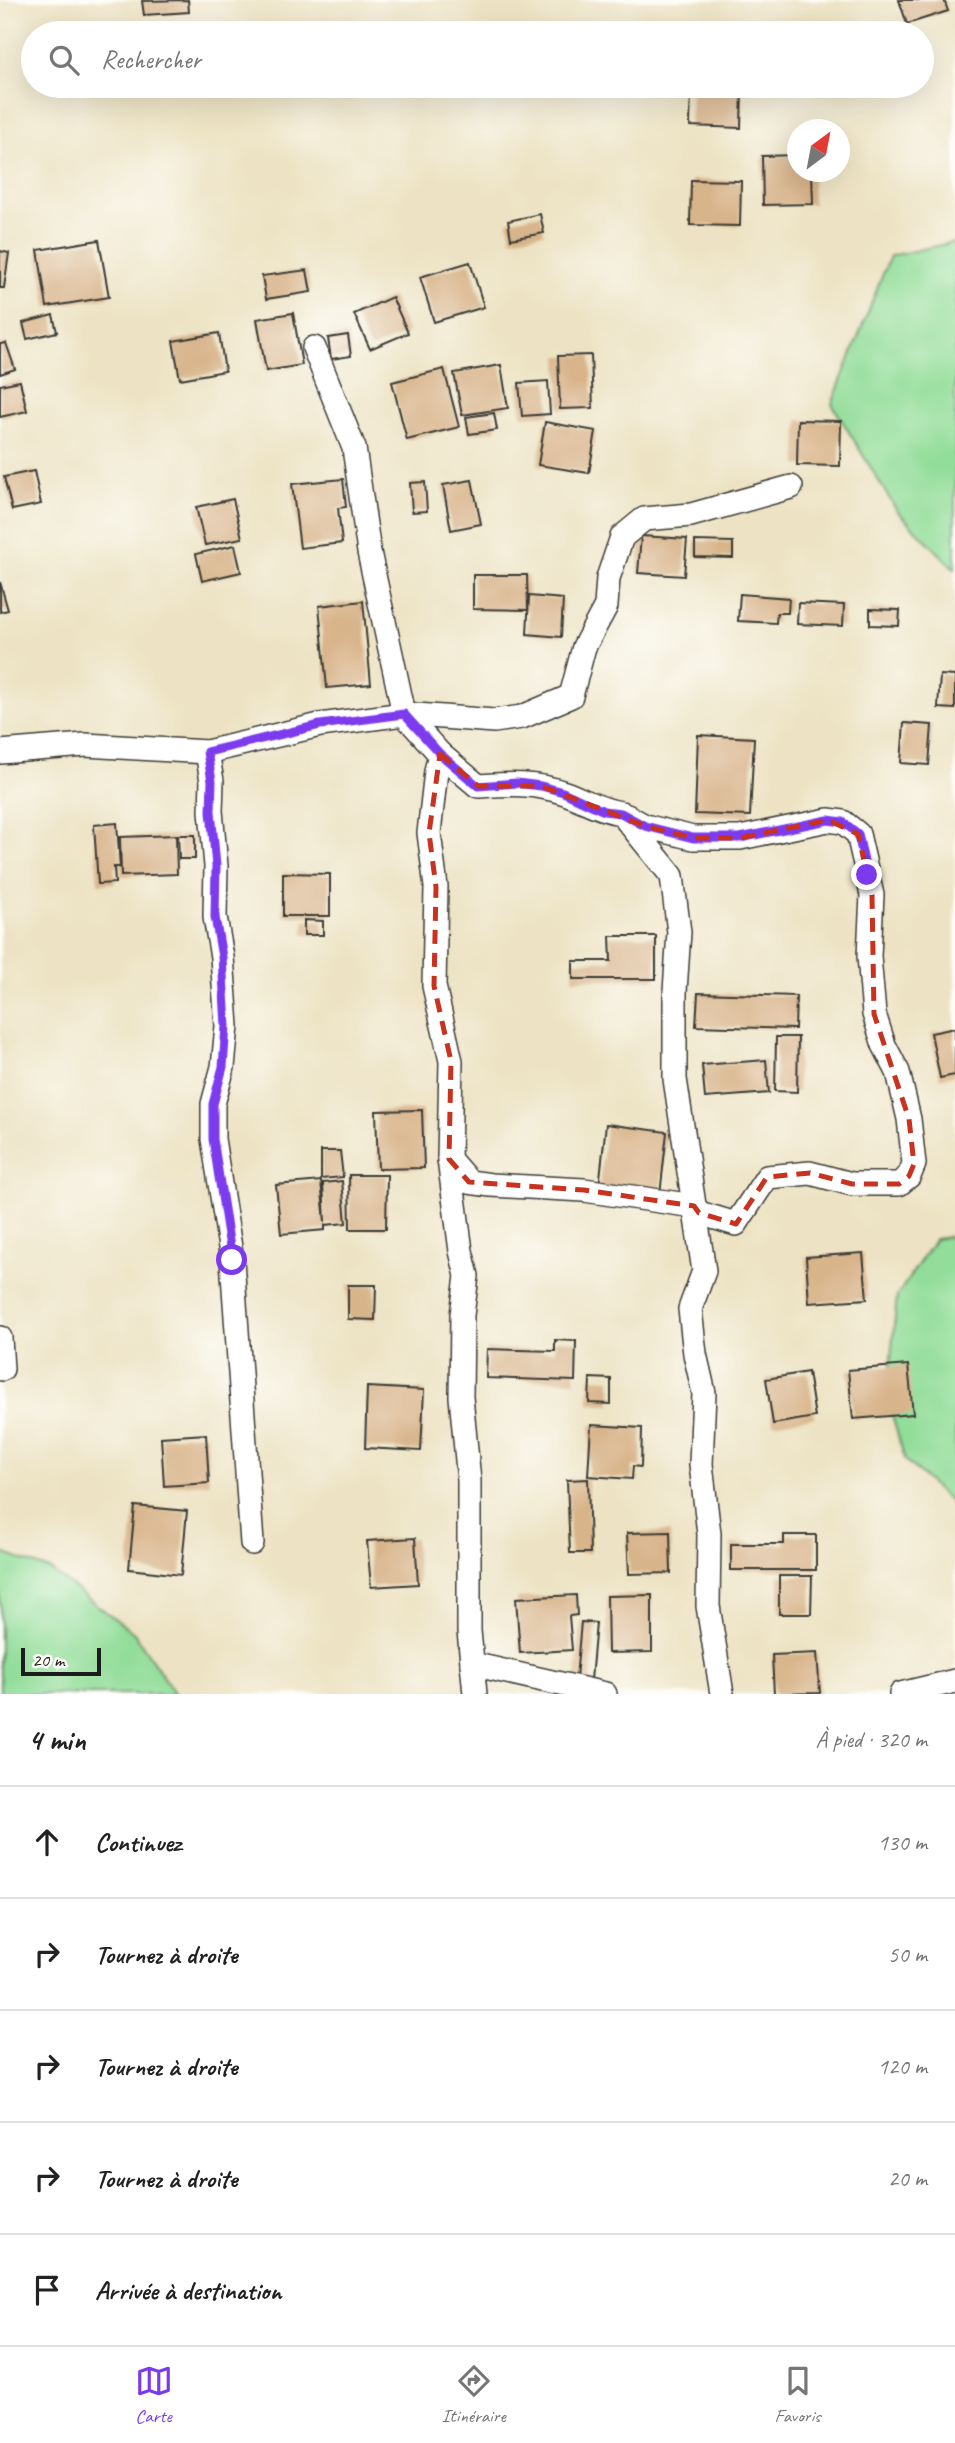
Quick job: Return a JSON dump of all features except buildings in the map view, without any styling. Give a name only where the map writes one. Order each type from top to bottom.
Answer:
[{"type":"street","points":[[314,348],[354,448],[369,552],[404,714],[440,754],[478,786],[517,783],[541,786],[563,792],[604,811],[621,813],[645,826],[693,838],[740,838],[828,820],[843,822],[858,834],[873,895],[869,956],[874,1014],[884,1045],[898,1072],[909,1119],[914,1164],[909,1176],[899,1184],[852,1184],[810,1173],[766,1177],[736,1224],[699,1213],[694,1206],[584,1190],[469,1182],[449,1159]]},
{"type":"street","points":[[0,752],[85,745],[207,752],[320,725],[404,714],[494,721],[522,717],[571,696],[584,647],[606,606],[608,578],[622,537],[644,519],[691,515],[791,487]]},
{"type":"street","points":[[207,752],[212,781],[211,811],[216,866],[215,917],[222,957],[226,1026],[223,1067],[213,1104],[213,1139],[232,1260],[252,1543]]},
{"type":"street","points":[[440,754],[429,833],[436,887],[434,986],[451,1061],[449,1159],[461,1251],[467,1276],[462,1315],[461,1397],[469,1481],[470,1631],[475,1694]]},
{"type":"street","points":[[621,813],[672,876],[679,932],[675,991],[675,1079],[704,1271],[690,1309],[695,1354],[704,1393],[701,1464],[709,1534],[708,1606],[722,1694]]},
{"type":"street","points":[[0,1338],[2,1369]]},
{"type":"street","points":[[472,1664],[605,1694]]},
{"type":"street","points":[[901,1694],[955,1681]]},
{"type":"highlighted area","points":[[440,754],[478,786],[541,786],[645,826],[693,838],[740,838],[828,820],[858,834],[872,895],[874,1014],[909,1119],[914,1164],[909,1176],[899,1184],[852,1184],[810,1173],[767,1177],[736,1224],[699,1213],[694,1206],[584,1190],[469,1182],[449,1159],[451,1061],[434,986],[436,887],[429,833]]},
{"type":"green space","points":[[955,242],[955,569],[897,511],[832,404],[890,256]]},
{"type":"green space","points":[[955,1236],[955,1506],[905,1460],[887,1398],[897,1296],[935,1239]]},
{"type":"green space","points":[[0,1552],[50,1570],[134,1633],[175,1694],[0,1694]]},
{"type":"route","points":[[232,1260],[213,1139],[213,1104],[223,1067],[226,1026],[222,957],[215,917],[216,866],[211,811],[212,781],[207,752],[320,725],[404,714],[440,754],[478,786],[517,783],[541,786],[563,792],[604,811],[621,813],[645,826],[693,838],[740,838],[828,820],[843,822],[858,834],[867,875]]}]
